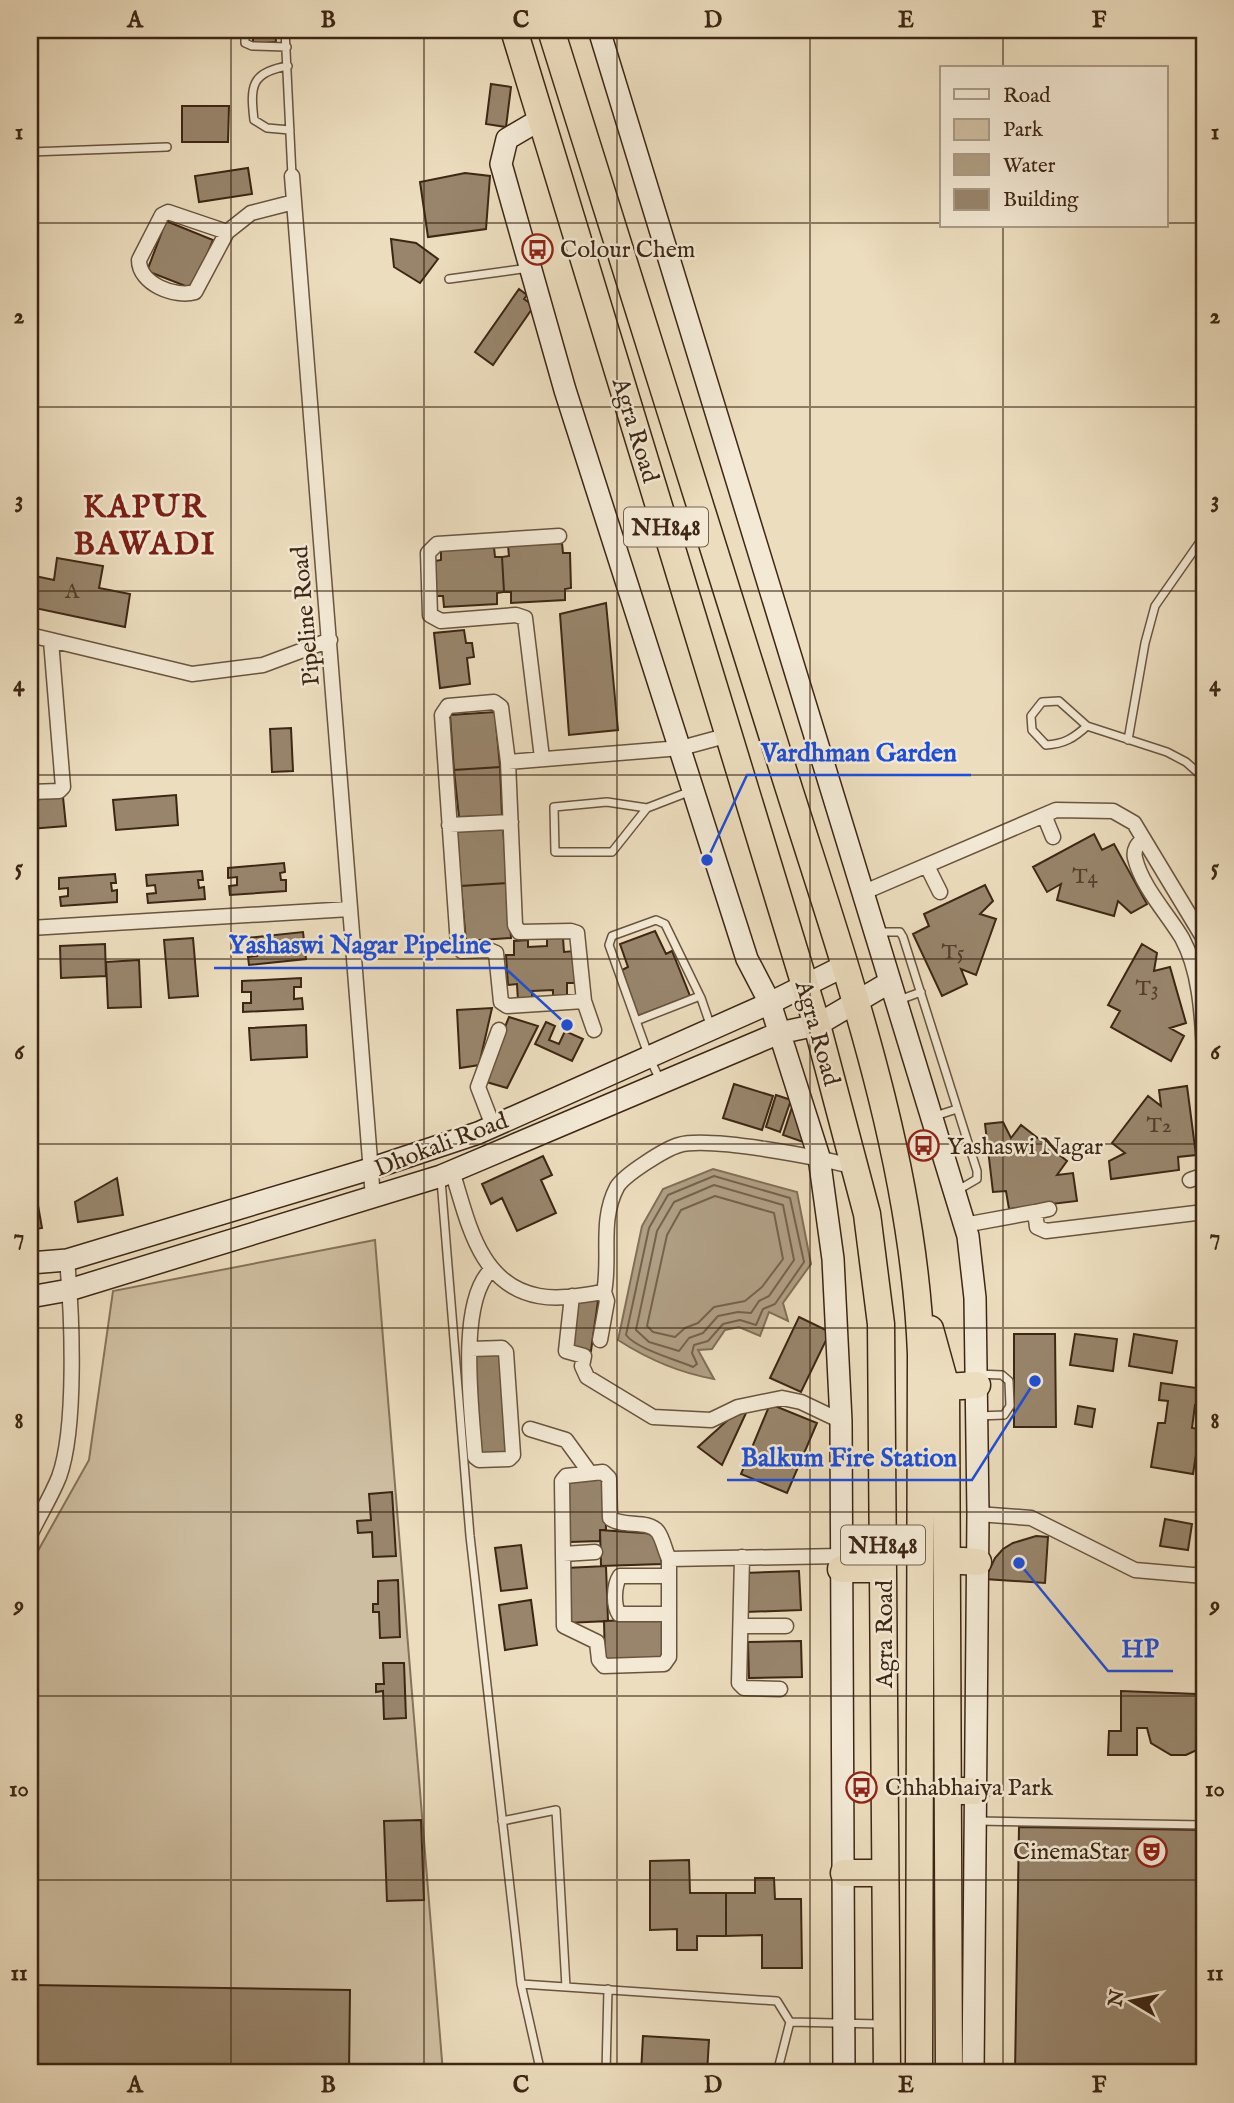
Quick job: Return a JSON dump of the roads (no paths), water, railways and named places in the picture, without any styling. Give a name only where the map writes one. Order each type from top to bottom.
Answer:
[{"type":"highway","name":"Agra Road","points":[[514,30],[817,1025],[867,1214],[881,1324],[887,2073]]},
{"type":"highway","name":"Agra Road","points":[[554,42],[844,966]]},
{"type":"highway","points":[[525,66],[554,42]]},
{"type":"highway","name":"NH848","points":[[844,966],[856,1000],[906,1205],[918,1283],[946,1387],[949,2073]]},
{"type":"highway","points":[[918,1283],[921,1354],[919,2073]]},
{"type":"highway","points":[[946,1387],[976,1380]]},
{"type":"highway","points":[[947,1560],[978,1562]]},
{"type":"highway","points":[[841,1563],[883,1569]]},
{"type":"highway","points":[[948,1791],[976,1791]]},
{"type":"highway","points":[[844,1873],[886,1873]]},
{"type":"street","points":[[599,30],[964,1225],[975,1298],[977,1416],[973,2073]]},
{"type":"street","points":[[541,119],[508,139],[501,164],[565,390],[747,959],[770,1003],[819,1157],[839,1326],[844,2073]]},
{"type":"street","name":"Pipeline Road","points":[[292,176],[373,1198]]},
{"type":"street","points":[[227,232],[168,212],[162,215],[139,260],[142,277],[176,294],[195,292],[227,232],[251,213],[294,202]]},
{"type":"street","points":[[542,758],[525,618],[516,615],[442,621],[430,615],[428,553],[437,544],[559,536]]},
{"type":"street","points":[[30,635],[192,674],[263,665],[330,640]]},
{"type":"street","points":[[30,792],[59,791],[63,787],[51,641]]},
{"type":"street","points":[[584,1000],[507,1006],[500,1002],[496,953],[489,950],[462,951],[458,945],[442,715],[448,706],[494,702],[500,707],[508,762],[514,925],[519,932],[577,933],[584,1000],[594,1030]]},
{"type":"street","points":[[508,762],[681,748],[729,735]]},
{"type":"street","points":[[862,892],[1056,810],[1113,811],[1134,823],[1204,939]]},
{"type":"street","points":[[1044,815],[1053,838]]},
{"type":"street","points":[[449,825],[510,822]]},
{"type":"street","points":[[1143,839],[1136,846],[1135,856],[1152,893],[1183,941],[1202,1004],[1204,1050]]},
{"type":"street","points":[[927,866],[940,892]]},
{"type":"street","points":[[30,928],[349,909]]},
{"type":"street","name":"Dhokali Road","points":[[30,1263],[67,1260],[370,1169],[493,1126],[770,1003],[844,966]]},
{"type":"street","name":"Dhokali Road","points":[[30,1297],[69,1290],[446,1174],[661,1080],[779,1033],[817,1025],[856,1000],[892,992]]},
{"type":"street","points":[[493,1126],[478,1087],[499,1030]]},
{"type":"street","points":[[530,1110],[538,1135]]},
{"type":"street","points":[[600,1340],[607,1301],[604,1292],[607,1278],[605,1222],[618,1185],[643,1165],[680,1145],[718,1145],[819,1157],[855,1167]]},
{"type":"street","points":[[446,1174],[478,1249],[491,1270],[514,1287],[539,1296],[604,1292]]},
{"type":"street","points":[[964,1225],[1042,1210],[1037,1227],[1046,1231],[1204,1212]]},
{"type":"street","points":[[30,1535],[59,1476],[68,1431],[67,1260]]},
{"type":"street","points":[[471,1349],[502,1348],[506,1352],[513,1455],[509,1459],[479,1460],[475,1457],[471,1349],[472,1307],[478,1289],[491,1270]]},
{"type":"street","points":[[572,1296],[566,1351],[584,1356],[582,1366],[587,1377],[653,1417],[710,1420],[748,1404],[782,1398],[801,1402],[841,1421]]},
{"type":"street","points":[[530,1429],[566,1440],[590,1473]]},
{"type":"street","points":[[603,1472],[609,1478],[610,1518],[616,1523],[651,1527],[658,1531],[668,1559],[669,1576],[670,1657],[664,1664],[604,1666],[599,1660],[597,1642],[564,1626],[562,1481],[566,1476],[590,1473],[603,1472]]},
{"type":"street","points":[[978,1514],[1031,1518],[1135,1570],[1204,1576]]},
{"type":"street","points":[[563,1554],[595,1552]]},
{"type":"street","points":[[668,1559],[743,1557],[841,1563]]},
{"type":"street","points":[[743,1557],[739,1682],[744,1688],[780,1689]]},
{"type":"street","points":[[669,1576],[620,1576],[616,1582],[616,1609],[619,1614],[669,1614]]},
{"type":"street","points":[[741,1626],[786,1626]]},
{"type":"lane","points":[[245,30],[245,43],[251,46],[287,47]]},
{"type":"lane","name":"Pipeline Road","points":[[285,30],[292,176]]},
{"type":"lane","points":[[288,66],[271,69],[258,76],[253,85],[253,109],[254,120],[267,128],[290,130]]},
{"type":"lane","points":[[30,152],[167,147]]},
{"type":"lane","points":[[449,279],[530,268]]},
{"type":"lane","points":[[1128,740],[1145,643],[1155,606],[1204,536]]},
{"type":"lane","points":[[1087,726],[1073,738],[1060,744],[1046,744],[1032,730],[1031,716],[1042,702],[1059,701],[1087,726],[1167,752],[1186,762],[1204,778]]},
{"type":"lane","points":[[647,808],[611,852],[555,852],[554,807],[607,802],[647,808],[695,790]]},
{"type":"lane","points":[[661,1080],[649,1057],[609,945],[612,936],[656,920],[666,924],[700,996],[711,1028]]},
{"type":"lane","points":[[875,932],[900,932],[977,1171],[977,1180],[954,1193]]},
{"type":"lane","points":[[892,992],[921,992]]},
{"type":"lane","points":[[636,1021],[700,996]]},
{"type":"lane","points":[[931,1117],[957,1109]]},
{"type":"lane","points":[[446,1174],[470,1536],[521,1984],[541,2073]]},
{"type":"lane","points":[[976,1380],[1002,1375],[1009,1381],[1010,1406],[1004,1415],[977,1416]]},
{"type":"lane","points":[[502,1821],[556,1810],[566,1987]]},
{"type":"lane","points":[[976,1821],[1204,1825]]},
{"type":"lane","points":[[521,1984],[777,2001],[790,2022],[778,2073]]},
{"type":"lane","points":[[607,2073],[608,1989]]},
{"type":"lane","points":[[790,2022],[844,2026],[887,2024]]},
{"type":"water","points":[[713,1169],[797,1192],[811,1264],[783,1303],[788,1321],[769,1312],[760,1336],[739,1327],[725,1330],[712,1349],[698,1350],[714,1379],[664,1364],[618,1340],[642,1226],[663,1189]]},
{"type":"place","name":"Colour Chem","points":[[537,249]]},
{"type":"place","name":"Vardhman Garden","points":[[707,860]]},
{"type":"place","name":"Yashaswi Nagar Pipeline","points":[[567,1025]]},
{"type":"place","name":"Yashaswi Nagar","points":[[924,1146]]},
{"type":"place","name":"Balkum Fire Station","points":[[1035,1381]]},
{"type":"place","name":"HP","points":[[1019,1563]]},
{"type":"place","name":"Chhabhaiya Park","points":[[862,1787]]},
{"type":"place","name":"CinemaStar","points":[[1152,1851]]},
{"type":"district","name":"KAPUR BAWADI","points":[[145,524]]}]
